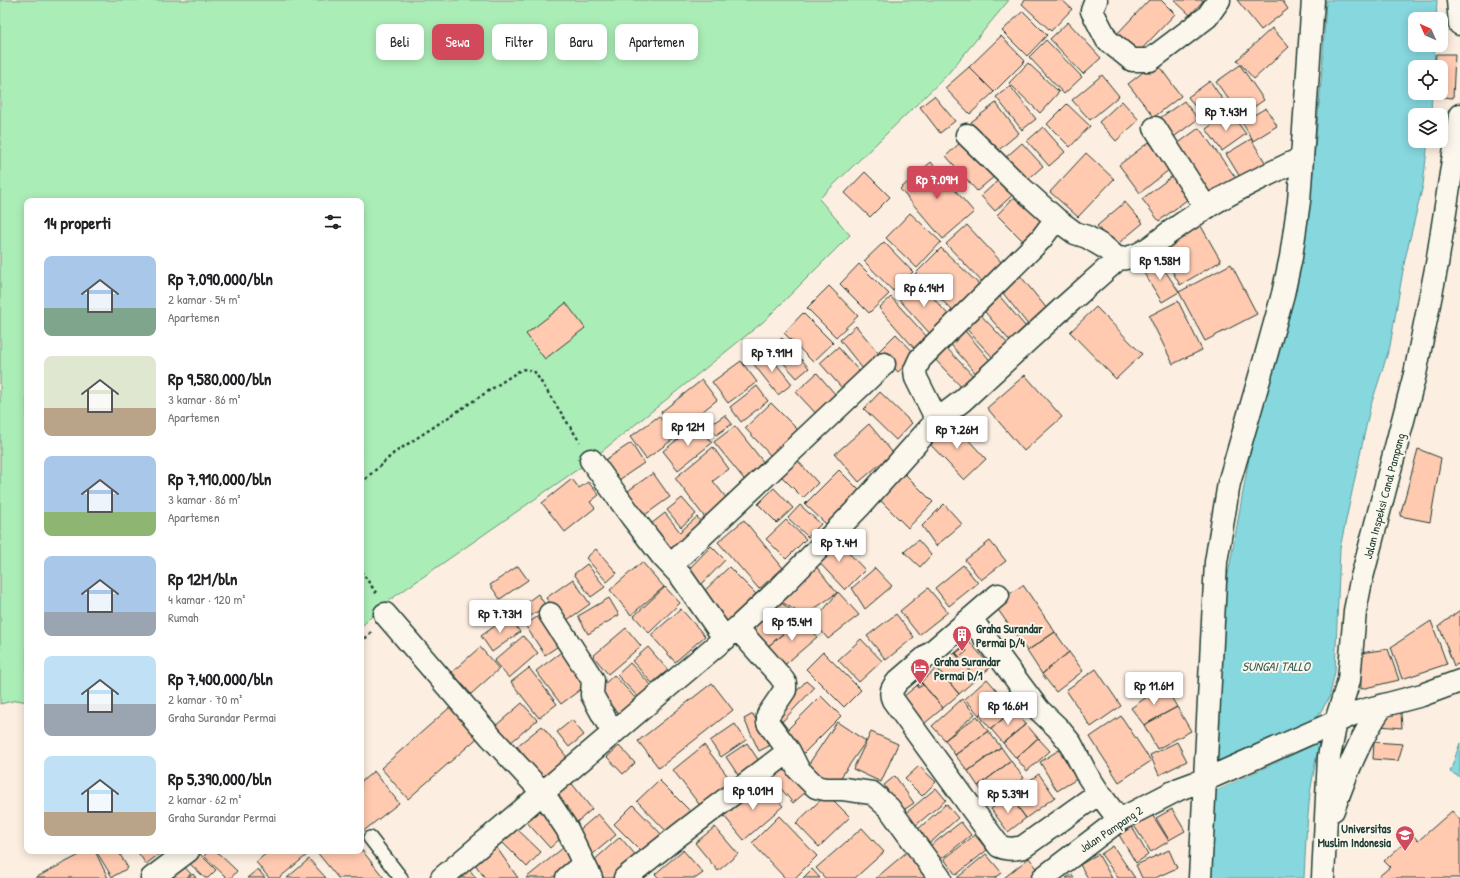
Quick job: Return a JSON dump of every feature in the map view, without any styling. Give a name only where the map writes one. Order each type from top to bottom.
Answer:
[{"type":"street","points":[[1096,0],[1092,10],[1107,40],[1132,60],[1150,60],[1207,18],[1219,0]]},
{"type":"street","points":[[1200,878],[1210,777],[1215,568],[1229,482],[1265,360],[1285,287],[1291,257],[1298,208],[1313,0]]},
{"type":"street","points":[[1458,0],[1460,24]]},
{"type":"street","name":"Jalan Inspeksi Canal Pampang","points":[[1323,878],[1330,757],[1336,721],[1348,680],[1355,611],[1361,581],[1417,366],[1437,264],[1460,115]]},
{"type":"street","points":[[1155,128],[1206,208]]},
{"type":"street","points":[[967,135],[1016,183],[1056,219],[1075,233],[1087,237],[1104,247],[1118,259]]},
{"type":"street","points":[[442,878],[731,634],[781,587],[861,505],[937,420],[962,401],[1118,259],[1137,256],[1176,227],[1206,208],[1252,182],[1302,158]]},
{"type":"street","points":[[937,420],[916,378],[915,370],[920,359],[1041,239],[1056,219]]},
{"type":"street","points":[[671,565],[884,364]]},
{"type":"street","points":[[591,460],[632,518],[731,634],[780,676],[785,683],[785,690],[768,715],[768,723],[788,751],[798,770],[816,787],[872,793],[889,808],[940,878]]},
{"type":"street","points":[[998,595],[898,681],[892,689],[891,696],[893,700],[999,846],[1005,849],[1012,850],[1023,847],[1099,793]]},
{"type":"street","points":[[382,606],[491,736],[543,793],[567,829],[587,871],[567,878]]},
{"type":"street","points":[[550,614],[593,680],[592,695],[613,733]]},
{"type":"street","points":[[971,619],[1040,710],[1071,744],[1086,773],[1119,820]]},
{"type":"street","name":"Jalan Pampang 2","points":[[1043,878],[1119,820],[1179,789],[1210,777],[1358,712],[1422,695],[1460,681]]},
{"type":"street","points":[[1326,828],[1362,738],[1371,721],[1383,705]]},
{"type":"street","points":[[625,878],[679,834],[788,751]]},
{"type":"street","points":[[152,878],[184,854]]},
{"type":"lane","points":[[370,838],[401,878]]},
{"type":"path","points":[[364,480],[394,453],[522,369],[534,371],[591,460]]},
{"type":"path","points":[[364,576],[382,606]]},
{"type":"green space","points":[[0,0],[1009,0],[946,76],[819,199],[850,235],[763,322],[591,460],[384,604],[364,624],[364,198],[24,198],[24,701],[17,700],[0,704]]},
{"type":"water","name":"SUNGAI TALLO","points":[[1326,0],[1437,0],[1436,12],[1408,12],[1408,52],[1435,52],[1434,60],[1408,60],[1408,100],[1432,100],[1431,108],[1408,108],[1408,148],[1427,148],[1423,185],[1405,259],[1390,346],[1370,408],[1340,548],[1335,672],[1329,698],[1316,719],[1213,764],[1226,586],[1250,453],[1302,245],[1312,181],[1322,71]]},
{"type":"water","points":[[1319,742],[1310,793],[1304,878],[1205,878],[1209,794]]},
{"type":"water","points":[[1460,743],[1460,777],[1450,772]]},
{"type":"pier","points":[[1318,740],[1321,741],[1207,795],[1208,792]]},
{"type":"building","points":[[1025,0],[1062,0],[1072,9],[1051,31],[1022,4]]},
{"type":"building","points":[[1149,0],[1161,0],[1175,14],[1137,54],[1116,35]]},
{"type":"building","points":[[1174,0],[1204,0],[1190,15]]},
{"type":"building","points":[[1237,0],[1282,0],[1288,9],[1261,30]]},
{"type":"building","points":[[1023,11],[1047,35],[1027,56],[1002,31]]},
{"type":"building","points":[[1068,22],[1101,58],[1083,74],[1050,39]]},
{"type":"building","points":[[1272,28],[1289,47],[1254,79],[1237,60]]},
{"type":"building","points":[[1001,36],[1025,61],[994,92],[969,67]]},
{"type":"building","points":[[1046,40],[1082,77],[1064,94],[1029,57]]},
{"type":"building","points":[[1436,54],[1455,54],[1453,98],[1448,97],[1448,60],[1436,60]]},
{"type":"building","points":[[1156,62],[1181,96],[1154,117],[1128,84]]},
{"type":"building","points":[[1028,63],[1059,92],[1040,113],[1009,83]]},
{"type":"building","points":[[1240,65],[1264,100],[1241,116],[1216,82]]},
{"type":"building","points":[[969,67],[994,92],[970,114],[945,88]]},
{"type":"building","points":[[1102,75],[1119,96],[1090,120],[1072,100]]},
{"type":"building","points":[[1210,81],[1228,107],[1207,123],[1188,97]]},
{"type":"building","points":[[1010,86],[1036,119],[1022,130],[996,97]]},
{"type":"building","points":[[934,96],[955,121],[940,133],[920,107]]},
{"type":"building","points":[[1122,101],[1139,120],[1116,141],[1099,122]]},
{"type":"building","points":[[1184,101],[1198,119],[1171,139],[1157,120]]},
{"type":"building","points":[[996,103],[1019,133],[995,153],[971,122]]},
{"type":"building","points":[[1067,104],[1090,126],[1070,147],[1047,124]]},
{"type":"building","points":[[1266,108],[1277,126],[1253,141],[1242,122]]},
{"type":"building","points":[[1230,112],[1246,134],[1222,151],[1206,129]]},
{"type":"building","points":[[1043,127],[1065,152],[1049,166],[1027,141]]},
{"type":"building","points":[[1199,128],[1236,178],[1209,197],[1173,147]]},
{"type":"building","points":[[964,139],[996,175],[977,191],[946,156]]},
{"type":"building","points":[[1251,139],[1268,167],[1243,182],[1226,154]]},
{"type":"building","points":[[1149,142],[1170,169],[1140,193],[1119,165]]},
{"type":"building","points":[[1022,143],[1043,166],[1025,182],[1004,159]]},
{"type":"building","points":[[1086,153],[1114,179],[1078,217],[1050,192]]},
{"type":"building","points":[[931,162],[974,212],[943,239],[900,189]]},
{"type":"building","points":[[865,172],[890,197],[870,217],[845,193]]},
{"type":"building","points":[[1175,174],[1192,196],[1159,221],[1142,199]]},
{"type":"building","points":[[1004,175],[1018,190],[995,211],[981,196]]},
{"type":"building","points":[[1018,193],[1048,223],[1026,244],[997,215]]},
{"type":"building","points":[[1125,202],[1143,223],[1114,247],[1097,226]]},
{"type":"building","points":[[910,213],[941,242],[917,268],[886,238]]},
{"type":"building","points":[[1198,221],[1221,261],[1180,285],[1157,244]]},
{"type":"building","points":[[967,225],[1004,265],[984,284],[946,244]]},
{"type":"building","points":[[884,242],[913,272],[893,291],[864,261]]},
{"type":"building","points":[[941,248],[982,287],[956,314],[915,274]]},
{"type":"building","points":[[1158,260],[1179,292],[1162,302],[1142,270]]},
{"type":"building","points":[[859,264],[889,294],[869,313],[840,284]]},
{"type":"building","points":[[1231,264],[1257,314],[1205,341],[1179,292]]},
{"type":"building","points":[[1018,273],[1052,315],[1033,331],[999,288]]},
{"type":"building","points":[[916,279],[953,320],[933,337],[896,296]]},
{"type":"building","points":[[829,286],[858,316],[836,337],[807,308]]},
{"type":"building","points":[[996,292],[1031,333],[1015,347],[980,306]]},
{"type":"building","points":[[891,297],[928,338],[915,349],[879,308]]},
{"type":"building","points":[[1178,301],[1202,350],[1173,364],[1149,316]]},
{"type":"building","points":[[566,303],[585,328],[545,359],[526,334]]},
{"type":"building","points":[[1096,307],[1142,354],[1116,379],[1070,332]]},
{"type":"building","points":[[977,311],[1011,347],[996,361],[962,324]]},
{"type":"building","points":[[803,313],[833,343],[813,362],[784,333]]},
{"type":"building","points":[[856,326],[880,355],[863,369],[840,340]]},
{"type":"building","points":[[961,326],[994,365],[979,377],[946,339]]},
{"type":"building","points":[[896,334],[916,355],[898,372],[879,351]]},
{"type":"building","points":[[782,338],[809,368],[797,378],[770,348]]},
{"type":"building","points":[[941,342],[978,381],[966,392],[929,353]]},
{"type":"building","points":[[838,347],[865,378],[847,394],[820,363]]},
{"type":"building","points":[[766,351],[792,384],[778,395],[752,362]]},
{"type":"building","points":[[741,361],[757,382],[728,403],[712,382]]},
{"type":"building","points":[[817,373],[841,401],[821,419],[796,392]]},
{"type":"building","points":[[1025,375],[1062,417],[1024,451],[987,408]]},
{"type":"building","points":[[702,380],[717,400],[676,432],[661,412]]},
{"type":"building","points":[[757,386],[768,401],[741,422],[730,407]]},
{"type":"building","points":[[880,392],[912,423],[896,440],[864,409]]},
{"type":"building","points":[[771,403],[799,431],[772,457],[745,428]]},
{"type":"building","points":[[725,415],[732,424],[716,435],[709,426]]},
{"type":"building","points":[[659,416],[675,438],[646,459],[630,437]]},
{"type":"building","points":[[950,420],[986,459],[964,480],[927,441]]},
{"type":"building","points":[[697,424],[712,443],[678,470],[663,451]]},
{"type":"building","points":[[869,424],[893,453],[859,482],[835,454]]},
{"type":"building","points":[[735,426],[768,468],[748,484],[714,442]]},
{"type":"building","points":[[631,443],[644,463],[613,484],[599,464]]},
{"type":"building","points":[[713,447],[729,469],[713,481],[732,505],[709,523],[675,478]]},
{"type":"building","points":[[1418,449],[1441,458],[1430,522],[1400,516]]},
{"type":"building","points":[[797,460],[818,483],[803,498],[780,475]]},
{"type":"building","points":[[839,470],[859,490],[826,524],[805,504]]},
{"type":"building","points":[[902,471],[933,502],[908,528],[877,497]]},
{"type":"building","points":[[653,473],[670,497],[642,517],[625,493]]},
{"type":"building","points":[[572,479],[579,488],[588,482],[599,495],[590,502],[595,508],[565,532],[542,503]]},
{"type":"building","points":[[774,488],[793,508],[777,523],[758,504]]},
{"type":"building","points":[[682,498],[696,514],[681,527],[667,510]]},
{"type":"building","points":[[944,504],[962,524],[936,546],[922,526]]},
{"type":"building","points":[[800,505],[821,524],[808,537],[788,518]]},
{"type":"building","points":[[665,513],[680,532],[697,517],[707,529],[672,558],[646,528]]},
{"type":"building","points":[[744,520],[783,568],[759,589],[718,542]]},
{"type":"building","points":[[786,520],[806,539],[786,559],[766,539]]},
{"type":"building","points":[[833,536],[865,570],[845,590],[813,556]]},
{"type":"building","points":[[918,540],[931,555],[920,567],[904,552]]},
{"type":"building","points":[[990,541],[1006,561],[981,580],[965,560]]},
{"type":"building","points":[[711,546],[725,560],[701,585],[687,571]]},
{"type":"building","points":[[596,549],[617,573],[607,582],[586,558]]},
{"type":"building","points":[[642,562],[664,587],[631,615],[610,590]]},
{"type":"building","points":[[587,564],[605,587],[591,597],[574,574]]},
{"type":"building","points":[[815,565],[837,593],[804,616],[774,597]]},
{"type":"building","points":[[963,565],[978,583],[949,606],[935,588]]},
{"type":"building","points":[[518,566],[528,580],[500,599],[490,585]]},
{"type":"building","points":[[729,567],[759,597],[729,626],[700,595]]},
{"type":"building","points":[[875,568],[892,586],[865,609],[852,588]]},
{"type":"building","points":[[573,579],[590,604],[563,623],[546,598]]},
{"type":"building","points":[[1023,585],[1055,632],[1027,651],[994,604]]},
{"type":"building","points":[[665,587],[680,603],[649,633],[634,616]]},
{"type":"building","points":[[928,588],[948,612],[919,635],[900,611]]},
{"type":"building","points":[[838,592],[859,615],[828,639],[814,622]]},
{"type":"building","points":[[538,594],[546,606],[526,619],[519,608]]},
{"type":"building","points":[[609,598],[619,615],[588,634],[578,616]]},
{"type":"building","points":[[779,601],[801,618],[765,649],[745,630]]},
{"type":"building","points":[[681,609],[705,636],[675,662],[651,635]]},
{"type":"building","points":[[1460,610],[1460,663],[1454,666],[1439,626]]},
{"type":"building","points":[[896,614],[914,637],[886,660],[867,636]]},
{"type":"building","points":[[540,615],[560,645],[545,655],[525,625]]},
{"type":"building","points":[[509,616],[520,632],[492,652],[481,636]]},
{"type":"building","points":[[804,616],[817,637],[781,668],[765,649]]},
{"type":"building","points":[[1431,621],[1447,664],[1402,679],[1391,647]]},
{"type":"building","points":[[626,628],[641,646],[608,674],[593,656]]},
{"type":"building","points":[[1055,632],[1069,652],[1042,674],[1027,651]]},
{"type":"building","points":[[523,636],[538,653],[509,678],[494,661]]},
{"type":"building","points":[[861,639],[882,661],[859,682],[838,660]]},
{"type":"building","points":[[969,641],[991,667],[976,679],[955,653]]},
{"type":"building","points":[[480,647],[499,669],[471,694],[452,672]]},
{"type":"building","points":[[648,647],[668,670],[652,683],[632,661]]},
{"type":"building","name":"Graha Surandar Permai D/4","points":[[964,647],[967,651],[960,657],[956,653]]},
{"type":"building","points":[[1388,649],[1399,680],[1361,689],[1360,653]]},
{"type":"building","points":[[564,650],[588,684],[561,704],[536,671]]},
{"type":"building","points":[[823,652],[861,690],[844,707],[806,669]]},
{"type":"building","points":[[1069,652],[1083,671],[1056,692],[1042,674]]},
{"type":"building","points":[[955,653],[976,679],[959,694],[937,668]]},
{"type":"building","points":[[630,663],[653,687],[640,699],[617,675]]},
{"type":"building","points":[[529,668],[557,704],[539,718],[511,682]]},
{"type":"building","points":[[937,668],[959,694],[943,708],[921,682]]},
{"type":"building","points":[[1096,669],[1121,706],[1091,727],[1066,690]]},
{"type":"building","points":[[614,675],[639,702],[623,718],[597,691]]},
{"type":"building","points":[[987,679],[1001,695],[979,715],[965,699]]},
{"type":"building","points":[[806,681],[814,688],[778,726],[771,719]]},
{"type":"building","points":[[921,682],[943,708],[925,723],[903,697]]},
{"type":"building","points":[[712,683],[733,710],[659,768],[638,741]]},
{"type":"building","name":"Graha Surandar Permai D/1","points":[[921,683],[923,685],[918,688],[917,686]]},
{"type":"building","points":[[1164,685],[1177,707],[1144,725],[1131,708]]},
{"type":"building","points":[[1001,695],[1013,710],[991,729],[979,715]]},
{"type":"building","points":[[821,696],[841,716],[802,755],[782,735]]},
{"type":"building","points":[[962,699],[975,714],[945,740],[932,726]]},
{"type":"building","points":[[456,702],[483,733],[408,799],[381,768]]},
{"type":"building","points":[[522,703],[537,720],[509,744],[494,727]]},
{"type":"building","points":[[1177,707],[1191,731],[1157,749],[1144,725]]},
{"type":"building","points":[[1013,710],[1026,724],[1003,743],[991,729]]},
{"type":"building","points":[[1382,713],[1401,713],[1402,728],[1380,726]]},
{"type":"building","points":[[753,714],[769,746],[759,751],[744,719]]},
{"type":"building","points":[[977,716],[988,731],[955,755],[945,740]]},
{"type":"building","points":[[1121,716],[1151,761],[1119,782],[1090,737]]},
{"type":"building","points":[[572,720],[584,735],[569,747],[557,732]]},
{"type":"building","points":[[837,722],[866,741],[834,787],[806,768]]},
{"type":"building","points":[[735,724],[746,740],[721,757],[710,741]]},
{"type":"building","points":[[1026,724],[1038,738],[1016,758],[1003,743]]},
{"type":"building","points":[[542,726],[570,761],[545,782],[517,746]]},
{"type":"building","points":[[988,731],[1001,747],[968,771],[955,755]]},
{"type":"building","points":[[871,732],[898,744],[881,782],[853,769]]},
{"type":"building","points":[[1038,738],[1050,751],[1027,771],[1016,758]]},
{"type":"building","points":[[1177,742],[1187,761],[1159,775],[1150,755]]},
{"type":"building","points":[[1374,742],[1403,744],[1398,761],[1373,759]]},
{"type":"building","points":[[747,743],[763,767],[742,781],[726,757]]},
{"type":"building","points":[[704,745],[736,787],[705,812],[673,770]]},
{"type":"building","points":[[619,746],[635,763],[623,774],[607,757]]},
{"type":"building","points":[[1001,747],[1011,761],[978,786],[968,771]]},
{"type":"building","points":[[1059,750],[1077,779],[1057,791],[1040,762]]},
{"type":"building","points":[[1011,761],[1024,778],[991,802],[978,786]]},
{"type":"building","points":[[786,766],[807,791],[793,803],[772,778]]},
{"type":"building","points":[[919,766],[936,782],[922,796],[905,779]]},
{"type":"building","points":[[374,771],[399,803],[364,831],[364,779]]},
{"type":"building","points":[[1039,774],[1055,797],[1026,818],[1009,795]]},
{"type":"building","points":[[895,776],[914,803],[902,811],[884,785]]},
{"type":"building","points":[[569,780],[592,809],[576,823],[552,794]]},
{"type":"building","points":[[659,780],[690,811],[668,833],[637,801]]},
{"type":"building","points":[[762,783],[783,806],[744,840],[724,816]]},
{"type":"building","points":[[936,788],[946,800],[916,825],[906,813]]},
{"type":"building","points":[[827,794],[850,817],[819,847],[796,823]]},
{"type":"building","points":[[1009,795],[1026,818],[1008,832],[991,809]]},
{"type":"building","points":[[946,804],[958,818],[928,845],[916,831]]},
{"type":"building","points":[[633,805],[667,840],[648,858],[614,824]]},
{"type":"building","points":[[538,807],[564,835],[550,848],[524,819]]},
{"type":"building","points":[[1172,809],[1185,831],[1169,840],[1156,818]]},
{"type":"building","points":[[1452,811],[1460,820],[1460,878],[1377,878],[1390,867],[1384,861],[1413,835],[1418,841]]},
{"type":"building","points":[[1151,813],[1169,841],[1151,852],[1133,824]]},
{"type":"building","points":[[598,814],[616,835],[593,854],[576,833]]},
{"type":"building","points":[[779,816],[817,856],[795,878],[785,878],[752,843]]},
{"type":"building","points":[[961,822],[971,835],[941,859],[930,846]]},
{"type":"building","points":[[513,825],[541,852],[527,867],[499,839]]},
{"type":"building","points":[[715,827],[738,854],[718,871],[695,843]]},
{"type":"building","points":[[1132,827],[1148,855],[1136,863],[1119,835]]},
{"type":"building","points":[[862,828],[884,852],[855,878],[825,878],[816,868]]},
{"type":"building","points":[[975,835],[987,850],[956,875],[944,859]]},
{"type":"building","points":[[620,837],[640,860],[619,878],[604,878],[591,863]]},
{"type":"building","points":[[494,844],[518,878],[485,878],[472,860]]},
{"type":"building","points":[[1113,846],[1135,878],[1118,878],[1101,854]]},
{"type":"building","points":[[563,848],[573,861],[552,878],[526,878]]},
{"type":"building","points":[[683,850],[703,873],[696,878],[659,878],[655,874]]},
{"type":"building","points":[[1169,850],[1177,868],[1155,878],[1142,878],[1136,865]]},
{"type":"building","points":[[908,851],[930,878],[876,878]]},
{"type":"building","points":[[364,853],[384,878],[338,878],[318,854],[364,854]]},
{"type":"building","points":[[81,854],[96,854],[108,878],[35,878]]},
{"type":"building","points":[[98,854],[120,854],[128,868],[112,877]]},
{"type":"building","points":[[139,854],[159,854],[146,864]]},
{"type":"building","points":[[194,854],[200,854],[216,870],[208,878],[205,878],[187,861]]},
{"type":"building","points":[[206,854],[219,854],[237,871],[231,878],[227,878],[204,856]]},
{"type":"building","points":[[265,854],[308,854],[279,878],[269,878],[256,862]]},
{"type":"building","points":[[986,854],[1002,873],[995,878],[957,878]]},
{"type":"building","points":[[1098,854],[1112,878],[1088,878],[1080,865]]},
{"type":"building","points":[[1029,858],[1039,871],[1030,878],[1004,878]]},
{"type":"building","points":[[309,859],[326,878],[287,878]]},
{"type":"building","points":[[178,860],[191,874],[186,878],[159,878]]},
{"type":"building","points":[[258,869],[265,878],[247,878]]},
{"type":"building","points":[[469,869],[476,878],[457,878]]},
{"type":"building","points":[[812,869],[820,878],[803,878]]},
{"type":"building","points":[[193,874],[196,878],[188,878]]},
{"type":"building","points":[[1072,874],[1074,878],[1066,878]]},
{"type":"place","name":"Graha Surandar Permai D/4","points":[[962,652]]},
{"type":"place","name":"Graha Surandar Permai D/1","points":[[920,685]]},
{"type":"place","name":"Universitas Muslim Indonesia","points":[[1405,852]]}]
